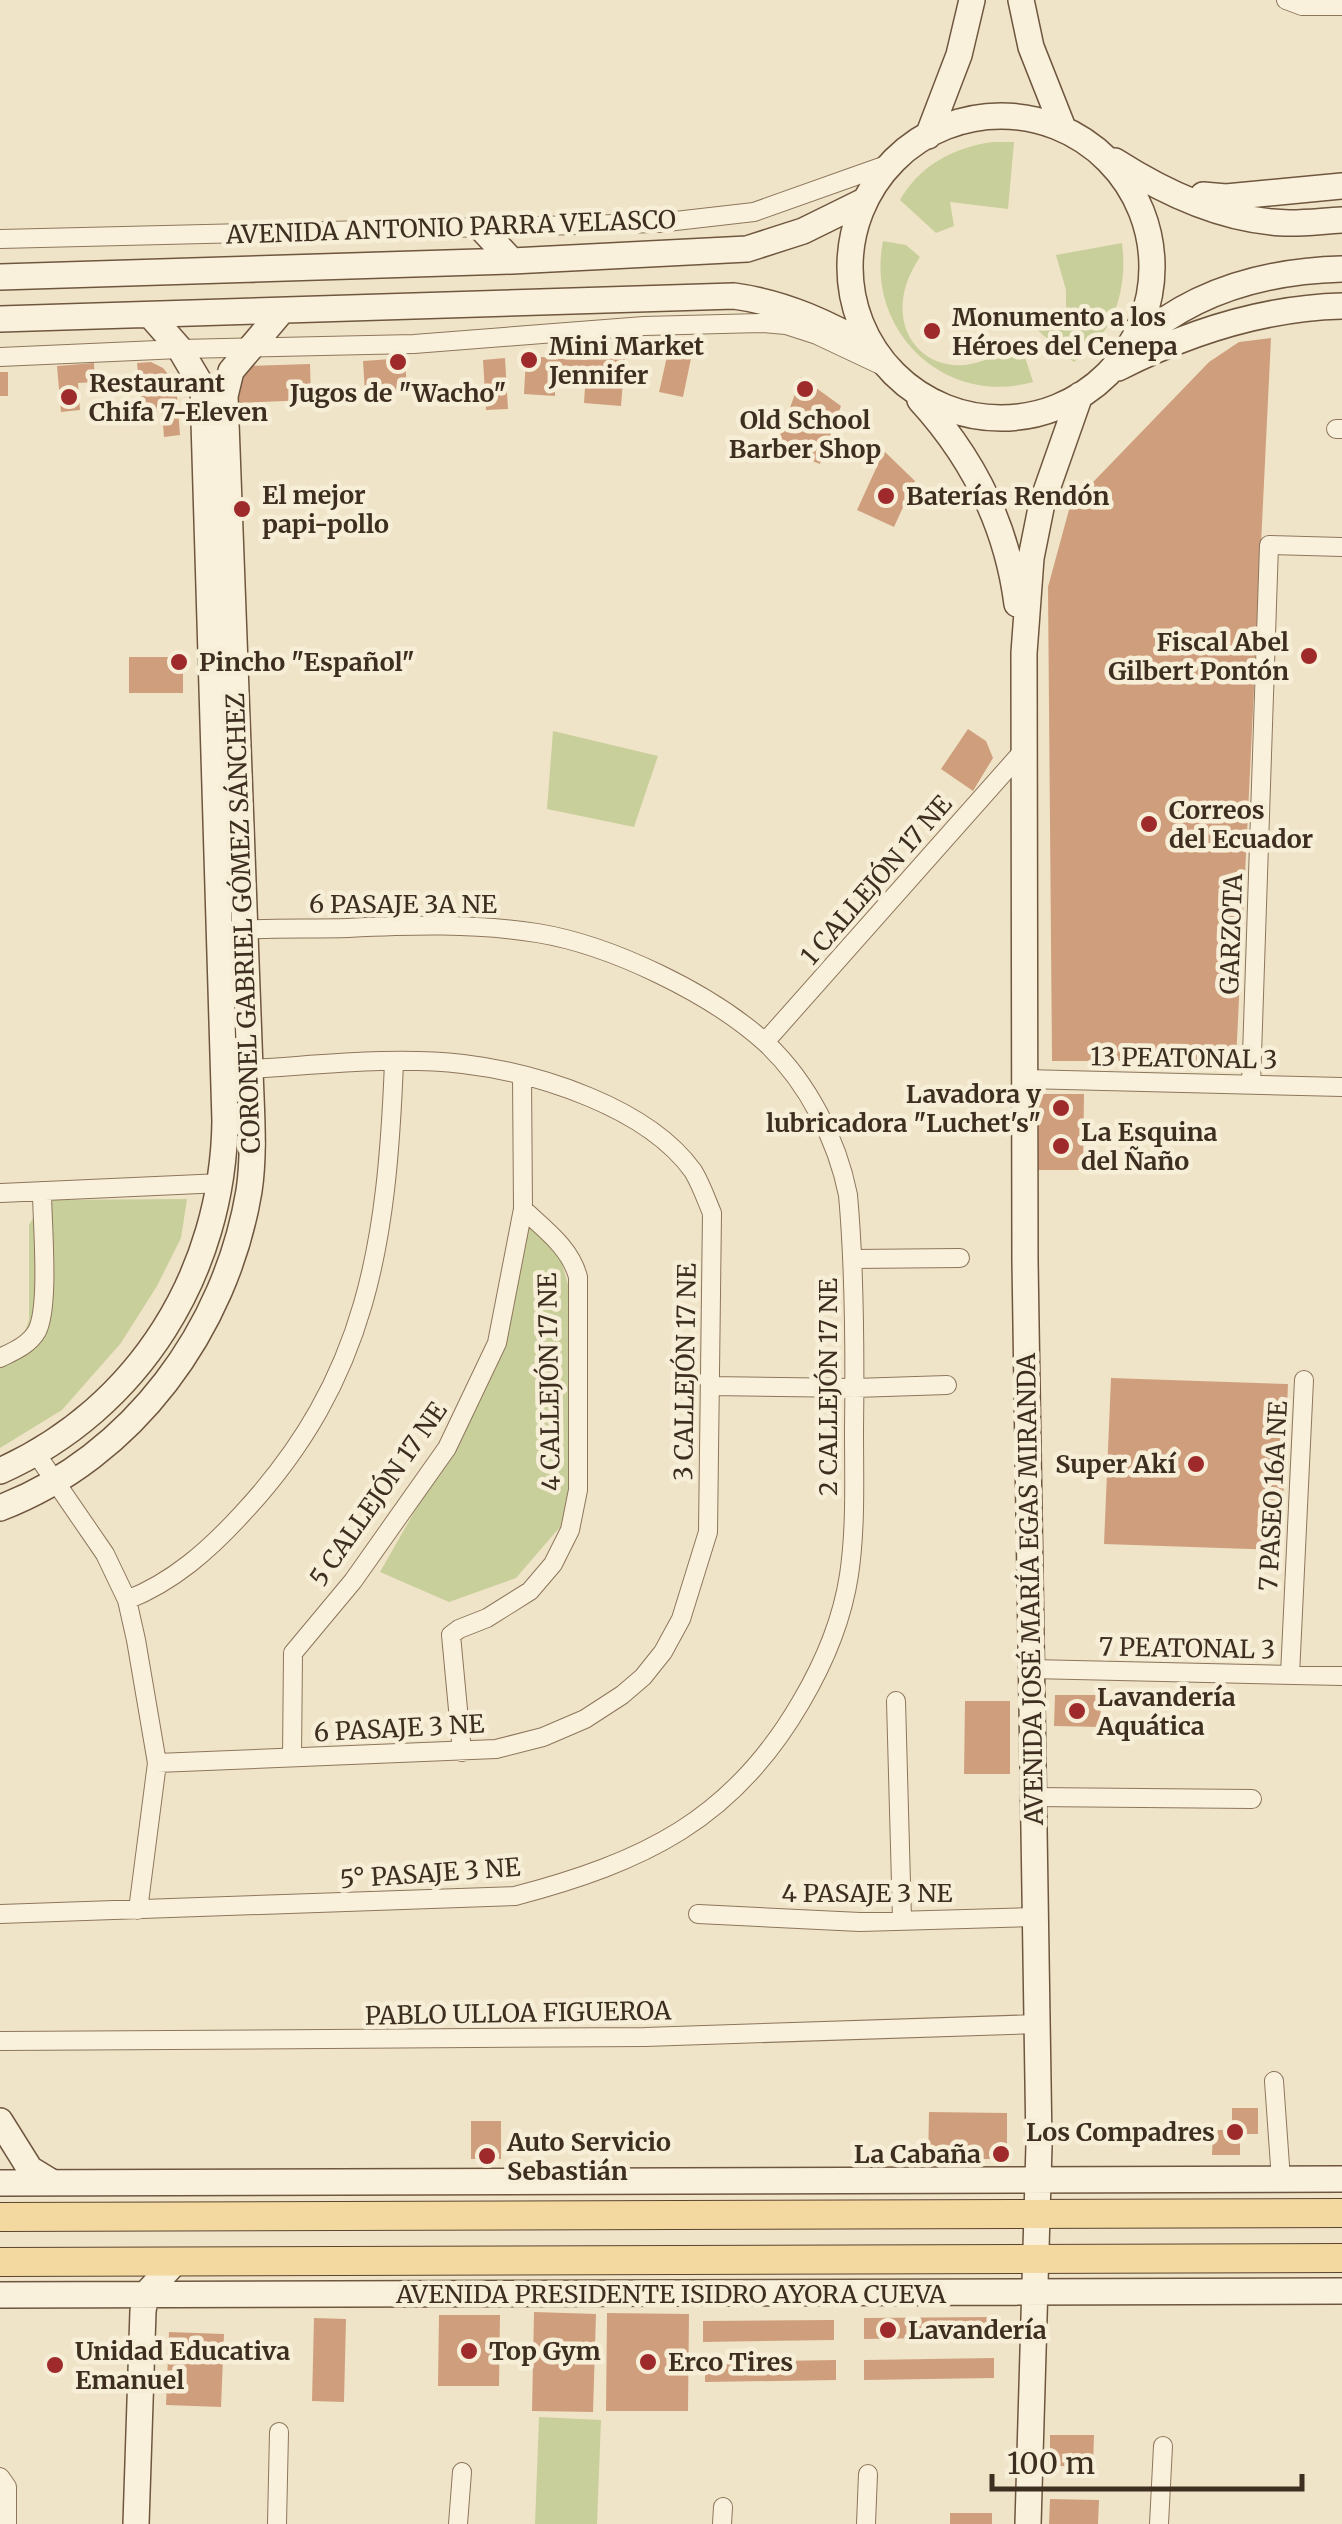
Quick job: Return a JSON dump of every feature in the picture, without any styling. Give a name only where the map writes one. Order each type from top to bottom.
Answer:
[{"type":"main road","points":[[928,136],[959,55],[972,0]]},
{"type":"main road","points":[[1021,0],[1031,47],[1063,128]]},
{"type":"main road","points":[[881,359],[853,303],[850,251],[864,201],[892,163],[912,145],[946,126],[984,116],[1024,117],[1063,128],[1157,186],[1240,217],[1275,223],[1342,220]]},
{"type":"main road","points":[[1096,148],[1123,176],[1141,210],[1151,248],[1146,314],[1129,348]]},
{"type":"main road","points":[[1157,186],[1226,197],[1342,186]]},
{"type":"main road","name":"AVENIDA ANTONIO PARRA VELASCO","points":[[0,276],[512,261],[746,248],[803,231],[864,201]]},
{"type":"main road","points":[[480,226],[512,261]]},
{"type":"main road","points":[[0,319],[734,296],[769,300],[799,312],[881,359],[912,390],[952,411],[996,419],[1040,414],[1080,395],[1151,329],[1244,282],[1298,270],[1342,269]]},
{"type":"main road","points":[[1105,374],[1220,324],[1298,307],[1342,306]]},
{"type":"main road","name":"CORONEL GABRIEL GÓMEZ SÁNCHEZ","points":[[0,1471],[36,1452],[98,1408],[159,1340],[212,1229],[222,1183],[232,930],[225,396],[231,372],[280,312]]},
{"type":"main road","name":"CORONEL GABRIEL GÓMEZ SÁNCHEZ","points":[[0,1508],[56,1480],[106,1443],[154,1397],[182,1361],[220,1295],[243,1224],[249,1188],[250,1068],[232,930],[204,388],[180,349],[150,315]]},
{"type":"main road","name":"AVENIDA JOSÉ MARÍA EGAS MIRANDA","points":[[912,390],[949,434],[988,499],[1003,534],[1024,653]]},
{"type":"main road","name":"AVENIDA JOSÉ MARÍA EGAS MIRANDA","points":[[1028,2524],[1038,2182],[1024,653],[1031,558],[1038,522],[1080,395]]},
{"type":"main road","points":[[0,2121],[30,2169],[53,2183]]},
{"type":"main road","points":[[0,2183],[1342,2179]]},
{"type":"main road","points":[[0,2217],[1342,2213]]},
{"type":"main road","name":"AVENIDA PRESIDENTE ISIDRO AYORA CUEVA","points":[[0,2262],[1342,2258]]},
{"type":"main road","points":[[136,2524],[146,2294],[175,2262]]},
{"type":"main road","name":"AVENIDA PRESIDENTE ISIDRO AYORA CUEVA","points":[[0,2295],[1342,2291]]},
{"type":"street","points":[[1286,0],[1302,6],[1342,6]]},
{"type":"street","name":"AVENIDA ANTONIO PARRA VELASCO","points":[[0,239],[658,222],[754,212],[892,163]]},
{"type":"street","points":[[0,357],[414,344],[644,326],[761,322],[786,325],[881,359]]},
{"type":"street","name":"GARZOTA","points":[[1251,1085],[1269,545],[1342,547]]},
{"type":"street","name":"1 CALLEJÓN 17 NE","points":[[765,1042],[1024,750]]},
{"type":"street","name":"6 PASAJE 3A NE","points":[[232,930],[472,925],[554,936],[600,950],[681,985],[765,1042],[798,1082],[820,1118]]},
{"type":"street","points":[[127,1600],[151,1591],[180,1572],[229,1528],[287,1460],[334,1379],[362,1314],[379,1246],[391,1154],[394,1062]]},
{"type":"street","points":[[250,1068],[394,1062],[462,1064],[522,1075]]},
{"type":"street","name":"5 CALLEJÓN 17 NE","points":[[292,1758],[292,1655],[353,1581],[456,1432],[497,1343],[523,1209],[522,1075]]},
{"type":"street","name":"3 CALLEJÓN 17 NE","points":[[522,1075],[597,1102],[661,1138],[693,1172],[712,1213],[708,1532]]},
{"type":"street","name":"13 PEATONAL 3","points":[[1025,1080],[1342,1086]]},
{"type":"street","name":"2 CALLEJÓN 17 NE","points":[[820,1118],[843,1174],[852,1259],[855,1388],[850,1572],[825,1657]]},
{"type":"street","points":[[1,1193],[222,1183]]},
{"type":"street","points":[[0,1358],[22,1348],[36,1333],[43,1313],[42,1191]]},
{"type":"street","name":"4 CALLEJÓN 17 NE","points":[[462,1752],[452,1634],[488,1618],[538,1583],[566,1539],[577,1500],[578,1276],[564,1248],[523,1209]]},
{"type":"street","points":[[852,1259],[960,1258]]},
{"type":"street","name":"7 PASEO 16A NE","points":[[1290,1675],[1304,1380]]},
{"type":"street","points":[[710,1386],[947,1386]]},
{"type":"street","points":[[36,1452],[104,1554],[127,1600],[158,1762],[138,1910]]},
{"type":"street","name":"6 PASAJE 3 NE","points":[[158,1762],[462,1752],[520,1744],[565,1728],[604,1708],[643,1677],[662,1652],[680,1619],[708,1532]]},
{"type":"street","name":"5° PASAJE 3 NE","points":[[0,1914],[515,1896],[585,1877],[658,1844],[718,1807],[776,1742],[825,1657]]},
{"type":"street","name":"7 PEATONAL 3","points":[[1031,1669],[1342,1676]]},
{"type":"street","points":[[896,1701],[902,1920]]},
{"type":"street","points":[[1033,1797],[1252,1799]]},
{"type":"street","name":"4 PASAJE 3 NE","points":[[698,1914],[860,1922],[1035,1917]]},
{"type":"street","name":"PABLO ULLOA FIGUEROA","points":[[0,2041],[646,2037],[1037,2024]]},
{"type":"street","points":[[1274,2081],[1281,2180]]},
{"type":"street","points":[[277,2524],[279,2432]]},
{"type":"street","points":[[1159,2524],[1163,2446]]},
{"type":"street","points":[[458,2524],[462,2472]]},
{"type":"street","points":[[866,2524],[868,2474]]},
{"type":"street","points":[[0,2478],[8,2487],[7,2524]]},
{"type":"green space","points":[[992,142],[1014,142],[1008,209],[950,202],[954,226],[936,233],[900,200],[917,177],[939,160]]},
{"type":"green space","points":[[883,241],[906,245],[920,257],[906,285],[903,311],[908,333],[920,350],[938,362],[960,365],[984,360],[1010,345],[1025,357],[1033,382],[1000,387],[969,383],[942,372],[918,354],[899,331],[886,304],[881,274]]},
{"type":"green space","points":[[1122,243],[1123,277],[1115,310],[1099,338],[1074,362],[1035,328],[1039,310],[1066,311],[1066,290],[1056,255]]},
{"type":"green space","points":[[553,731],[658,756],[634,827],[547,809]]},
{"type":"green space","points":[[187,1199],[181,1238],[121,1343],[62,1410],[0,1448],[0,1360],[22,1340],[29,1320],[29,1225],[44,1200]]},
{"type":"green space","points":[[523,1223],[558,1248],[568,1285],[569,1505],[560,1527],[516,1578],[449,1602],[380,1572],[458,1435],[497,1338]]},
{"type":"green space","points":[[539,2417],[601,2420],[597,2524],[535,2524]]},
{"type":"building","name":"Correos del Ecuador","points":[[1271,338],[1236,1061],[1052,1061],[1048,587],[1070,506],[1209,362],[1239,342]]},
{"type":"building","points":[[693,349],[683,397],[659,392],[668,352]]},
{"type":"building","points":[[588,353],[625,356],[621,406],[584,403],[585,387],[555,386],[555,396],[524,394],[526,356],[587,360]]},
{"type":"building","points":[[405,358],[407,391],[365,393],[363,361]]},
{"type":"building","points":[[505,358],[508,409],[486,410],[483,360]]},
{"type":"building","points":[[151,362],[163,368],[176,384],[180,435],[164,437],[162,411],[142,413],[137,363]]},
{"type":"building","name":"Restaurant Chifa 7-Eleven","points":[[94,363],[95,382],[78,383],[80,410],[61,412],[57,366]]},
{"type":"building","points":[[310,364],[311,400],[237,403],[237,379],[249,366]]},
{"type":"building","points":[[0,372],[8,372],[8,396],[0,396]]},
{"type":"building","points":[[801,377],[841,406],[820,464],[776,447]]},
{"type":"building","name":"Baterías Rendón","points":[[884,451],[915,481],[894,527],[857,510]]},
{"type":"building","points":[[129,657],[183,657],[183,693],[129,693]]},
{"type":"building","points":[[968,729],[986,741],[993,758],[973,791],[941,769]]},
{"type":"building","name":"La Esquina del Ñaño","points":[[1039,1094],[1084,1094],[1083,1170],[1038,1170]]},
{"type":"building","name":"Super Akí","points":[[1111,1378],[1288,1384],[1281,1550],[1104,1544]]},
{"type":"building","name":"Lavandería Aquática","points":[[1055,1695],[1101,1695],[1100,1727],[1054,1726]]},
{"type":"building","points":[[965,1701],[1010,1701],[1010,1774],[964,1774]]},
{"type":"building","name":"Los Compadres","points":[[1232,2108],[1258,2108],[1258,2134],[1240,2134],[1240,2155],[1212,2155],[1213,2130],[1232,2130]]},
{"type":"building","points":[[929,2112],[1007,2113],[1007,2159],[977,2159],[977,2166],[928,2165]]},
{"type":"building","points":[[471,2121],[501,2121],[501,2159],[471,2159]]},
{"type":"building","points":[[534,2312],[596,2314],[593,2412],[532,2411]]},
{"type":"building","name":"Erco Tires","points":[[607,2313],[689,2314],[688,2411],[606,2411]]},
{"type":"building","name":"Top Gym","points":[[439,2315],[500,2315],[499,2386],[438,2386]]},
{"type":"building","points":[[994,2317],[994,2337],[864,2339],[864,2318]]},
{"type":"building","points":[[314,2318],[346,2319],[344,2402],[312,2401]]},
{"type":"building","points":[[834,2320],[834,2340],[703,2342],[703,2321]]},
{"type":"building","points":[[169,2332],[224,2334],[221,2407],[166,2405]]},
{"type":"building","points":[[994,2358],[994,2378],[864,2380],[864,2360]]},
{"type":"building","points":[[836,2360],[836,2380],[705,2382],[705,2362]]},
{"type":"building","points":[[1050,2435],[1094,2435],[1093,2466],[1050,2466]]},
{"type":"building","points":[[1050,2499],[1099,2500],[1098,2524],[1049,2524]]},
{"type":"building","points":[[950,2513],[992,2513],[992,2524],[950,2524]]},
{"type":"place","name":"Monumento a los Héroes del Cenepa","points":[[932,331]]},
{"type":"place","name":"Mini Market Jennifer","points":[[529,360]]},
{"type":"place","name":"Jugos de \"Wacho\"","points":[[398,362]]},
{"type":"place","name":"Old School Barber Shop","points":[[805,389]]},
{"type":"place","name":"Restaurant Chifa 7-Eleven","points":[[69,397]]},
{"type":"place","name":"Baterías Rendón","points":[[886,496]]},
{"type":"place","name":"El mejor papi-pollo","points":[[242,509]]},
{"type":"place","name":"Fiscal Abel Gilbert Pontón","points":[[1309,656]]},
{"type":"place","name":"Pincho \"Español\"","points":[[179,662]]},
{"type":"place","name":"Correos del Ecuador","points":[[1149,824]]},
{"type":"place","name":"Lavadora y lubricadora \"Luchet's\"","points":[[1061,1108]]},
{"type":"place","name":"La Esquina del Ñaño","points":[[1061,1146]]},
{"type":"place","name":"Super Akí","points":[[1196,1464]]},
{"type":"place","name":"Lavandería Aquática","points":[[1077,1711]]},
{"type":"place","name":"Los Compadres","points":[[1235,2132]]},
{"type":"place","name":"La Cabaña","points":[[1001,2154]]},
{"type":"place","name":"Auto Servicio Sebastián","points":[[487,2156]]},
{"type":"place","name":"Lavandería","points":[[888,2330]]},
{"type":"place","name":"Top Gym","points":[[469,2351]]},
{"type":"place","name":"Erco Tires","points":[[648,2362]]},
{"type":"place","name":"Unidad Educativa Emanuel","points":[[55,2365]]}]
